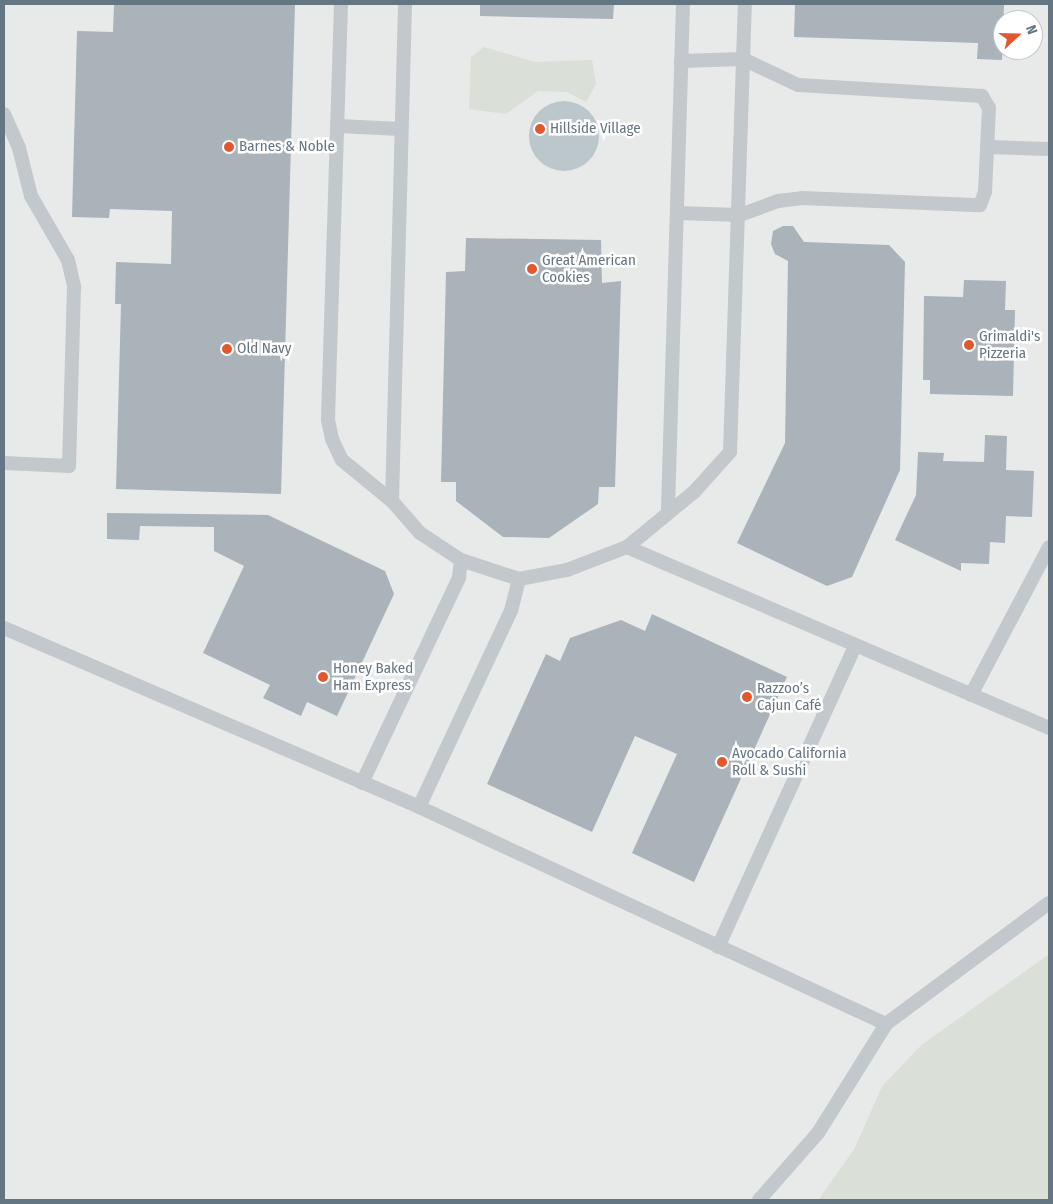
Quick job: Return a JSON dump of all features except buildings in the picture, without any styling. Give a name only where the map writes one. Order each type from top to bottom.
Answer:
[{"type":"lane","points":[[341,4],[328,420],[342,460],[392,501],[420,533],[461,560],[519,578],[567,570],[626,547],[661,520],[668,509],[694,492],[730,452],[740,214],[745,4]]},
{"type":"lane","points":[[392,501],[405,4]]},
{"type":"lane","points":[[668,509],[683,4]]},
{"type":"lane","points":[[676,213],[740,214],[778,200],[802,198],[980,205],[988,147],[989,108],[982,96],[798,85],[743,59],[681,61]]},
{"type":"lane","points":[[4,114],[19,148],[31,196],[68,260],[74,287],[69,466],[4,463]]},
{"type":"lane","points":[[338,126],[401,129]]},
{"type":"lane","points":[[988,147],[1049,149]]},
{"type":"lane","points":[[971,695],[1049,546]]},
{"type":"lane","points":[[626,547],[855,648],[1049,728]]},
{"type":"lane","points":[[362,783],[459,578],[461,560]]},
{"type":"lane","points":[[419,807],[511,612],[519,578]]},
{"type":"lane","points":[[4,628],[419,807],[886,1024]]},
{"type":"lane","points":[[718,947],[855,648]]},
{"type":"lane","points":[[760,1200],[818,1133],[886,1024],[1049,903]]},
{"type":"shaded area","name":"Hillside Village","points":[[4,4],[1049,4],[1049,954],[921,1045],[882,1086],[854,1149],[818,1200],[4,1200]]},
{"type":"shaded area","points":[[484,47],[535,62],[592,60],[596,84],[586,102],[567,92],[538,91],[506,114],[469,109],[471,57]]},
{"type":"shaded area","points":[[564,101],[577,104],[589,111],[596,123],[599,136],[596,149],[589,161],[577,168],[564,171],[551,168],[539,161],[532,149],[529,136],[532,123],[539,111],[551,104]]},
{"type":"shaded area","points":[[1049,954],[1049,1200],[818,1200],[854,1149],[882,1086],[921,1045]]},
{"type":"place","name":"Hillside Village","points":[[540,129]]},
{"type":"place","name":"Barnes & Noble","points":[[229,147]]},
{"type":"place","name":"Great American Cookies","points":[[532,269]]},
{"type":"place","name":"Grimaldi's Pizzeria","points":[[969,345]]},
{"type":"place","name":"Old Navy","points":[[227,349]]},
{"type":"place","name":"Honey Baked Ham Express","points":[[323,677]]},
{"type":"place","name":"Razzoo’s Cajun Café","points":[[747,697]]},
{"type":"place","name":"Avocado California Roll & Sushi","points":[[722,762]]}]
